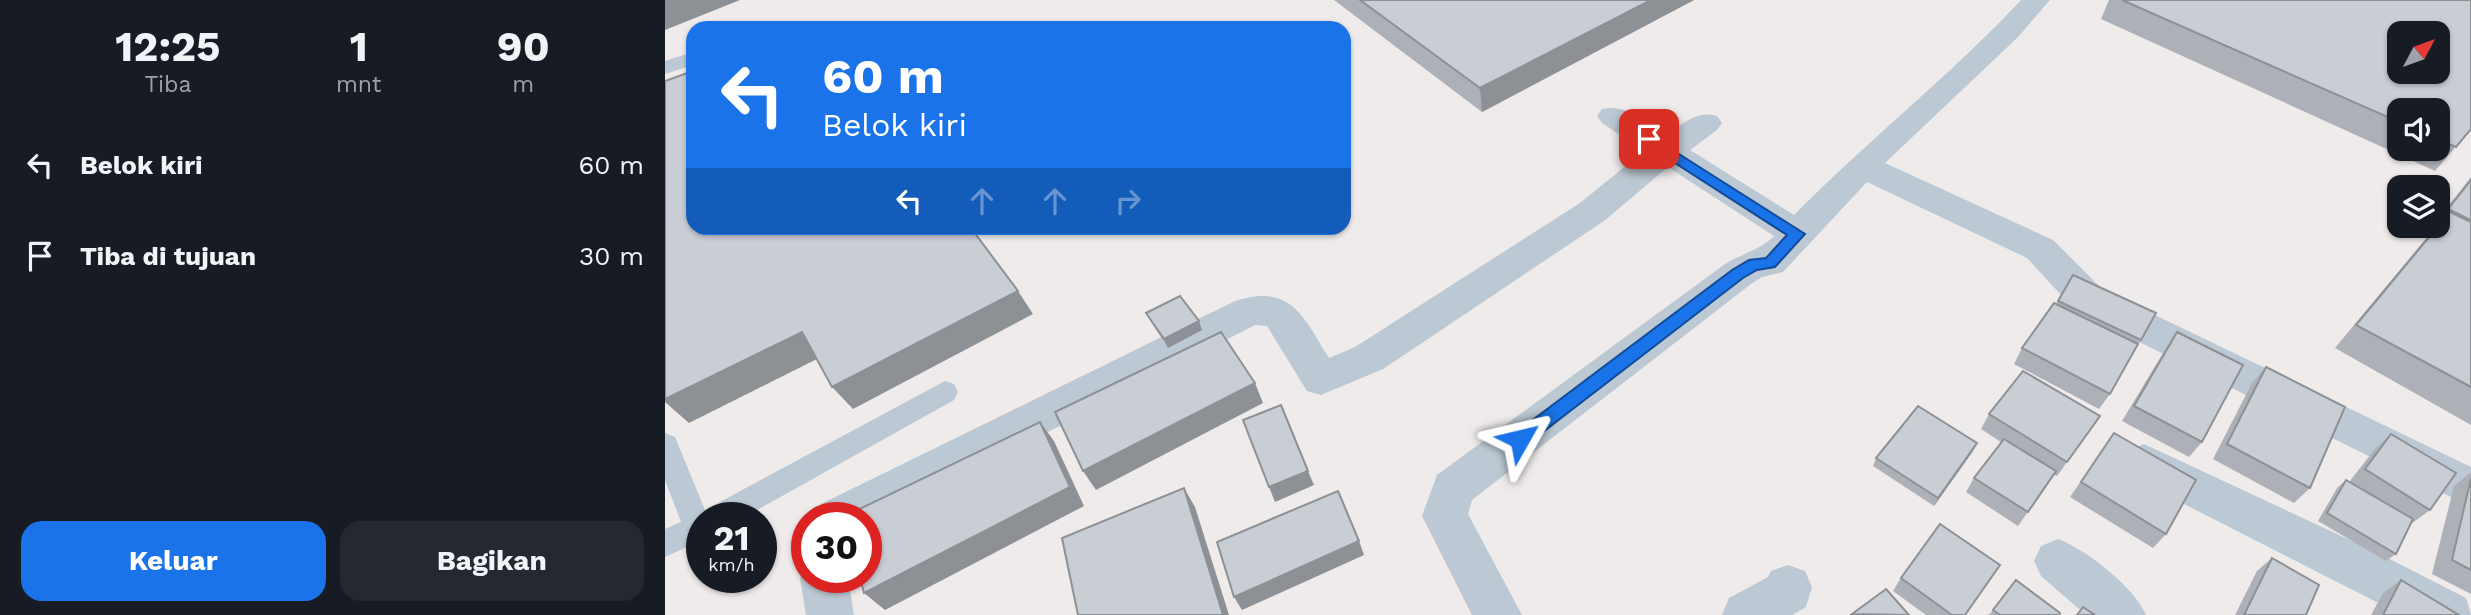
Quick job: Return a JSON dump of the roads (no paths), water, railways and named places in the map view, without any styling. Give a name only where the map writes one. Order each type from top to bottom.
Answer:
[{"type":"street","points":[[1498,615],[1445,516],[1453,489],[1738,274],[1754,264],[1770,263],[1862,166],[2008,31],[2036,0]]},
{"type":"street","points":[[1613,116],[1797,234]]},
{"type":"street","points":[[869,502],[1249,311],[1268,310],[1281,316],[1321,379],[1369,358],[1593,212],[1666,151],[1706,123]]},
{"type":"street","points":[[1862,166],[2041,249],[2054,257],[2077,291],[2089,300],[2471,488]]},
{"type":"street","points":[[2107,445],[2361,568],[2449,615]]},
{"type":"street","points":[[2058,561],[2122,615]]},
{"type":"street","points":[[1746,615],[1789,591],[1789,587]]},
{"type":"street","points":[[826,593],[830,615]]},
{"type":"lane","points":[[665,68],[686,60]]},
{"type":"lane","points":[[745,502],[945,392]]},
{"type":"lane","points":[[665,445],[694,502]]},
{"type":"lane","points":[[665,544],[686,534]]}]
